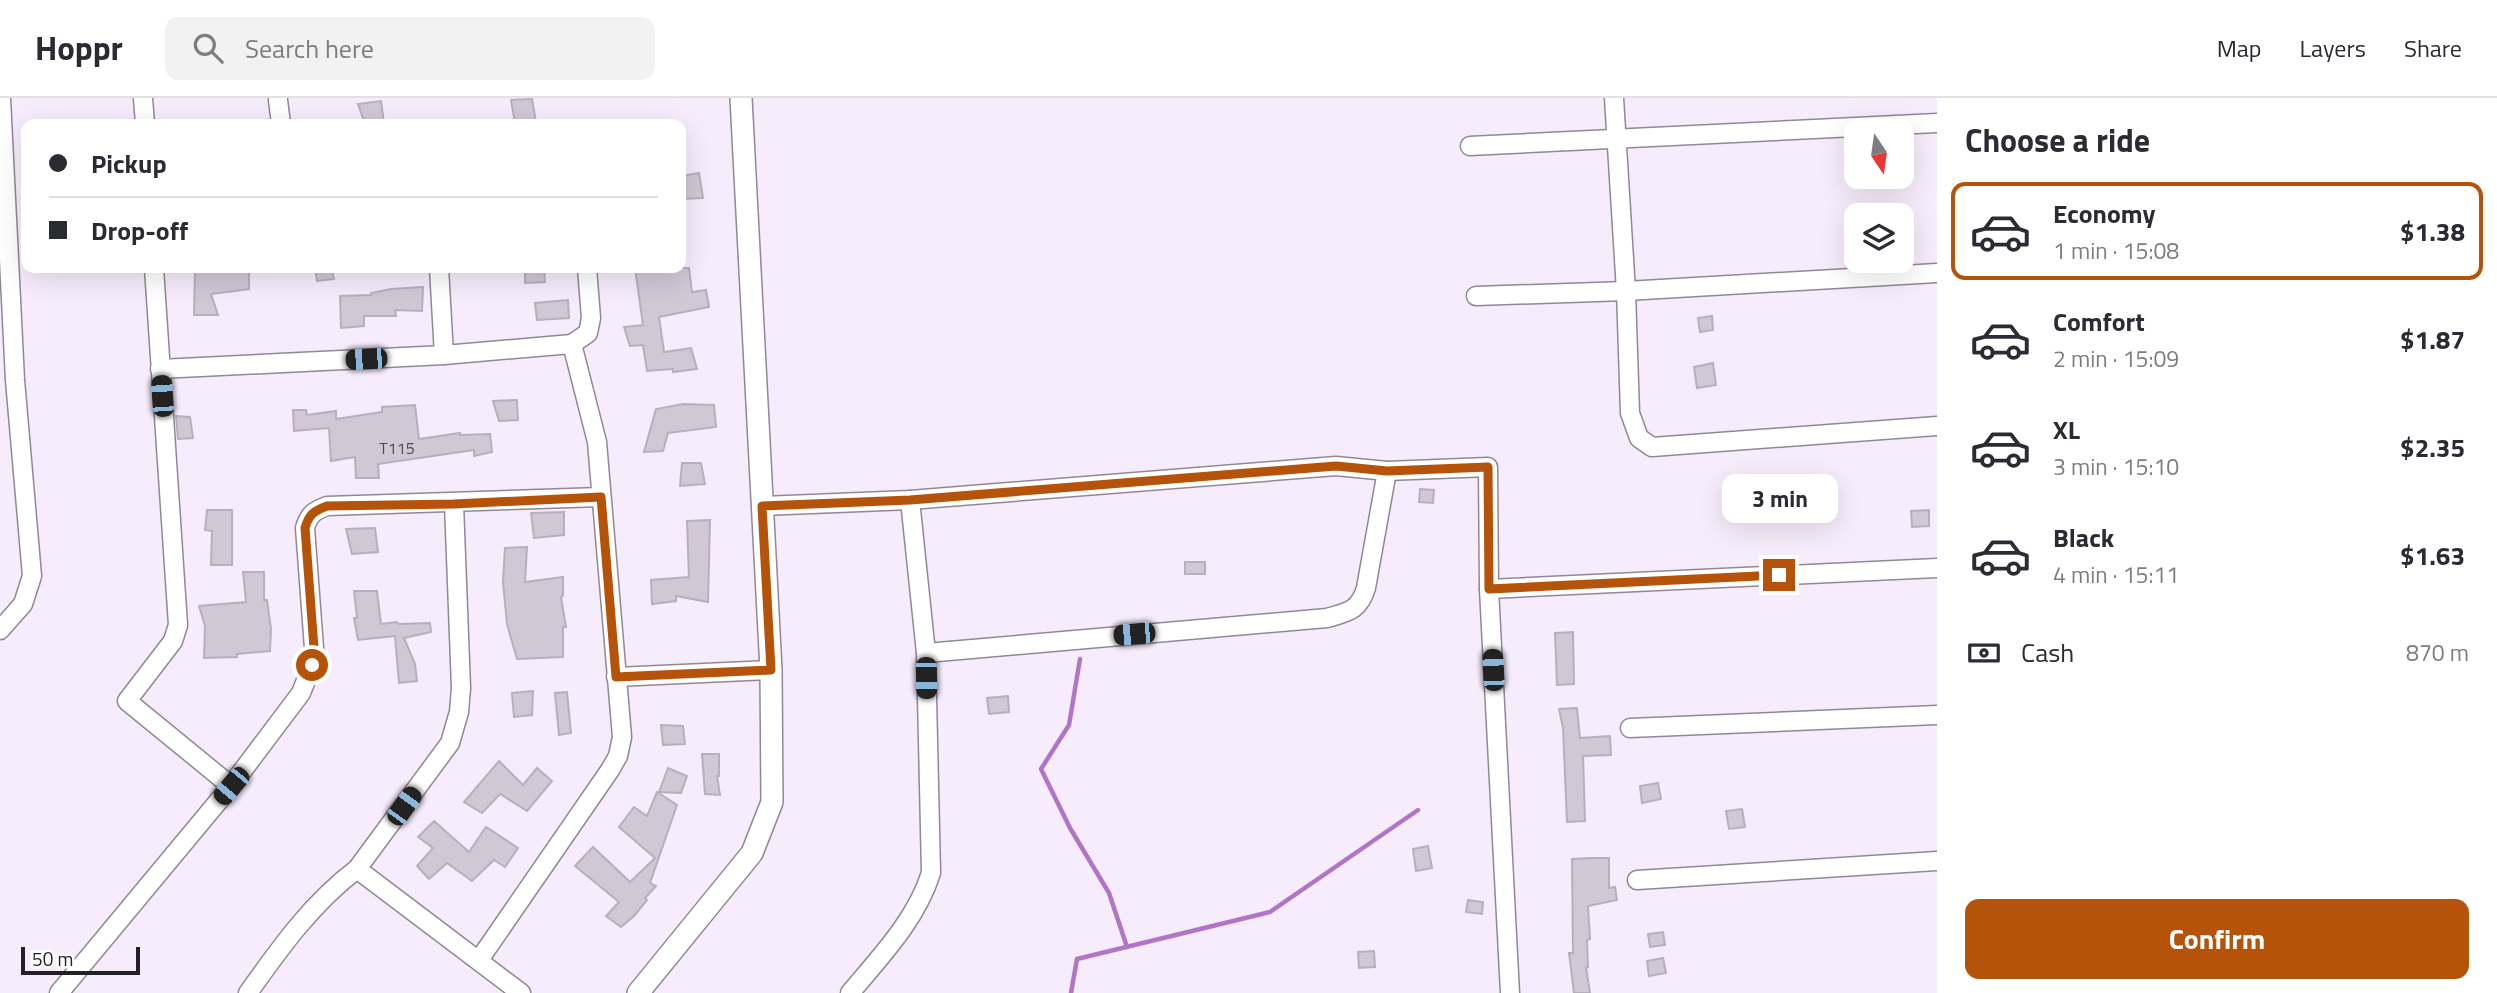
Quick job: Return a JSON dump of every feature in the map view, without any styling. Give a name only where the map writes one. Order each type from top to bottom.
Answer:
[{"type":"street","points":[[0,630],[23,604],[32,576],[8,380],[1,98]]},
{"type":"street","points":[[143,98],[145,119]]},
{"type":"street","points":[[638,993],[752,853],[772,802],[771,670],[741,98]]},
{"type":"street","points":[[1614,98],[1626,291],[1630,413],[1644,444],[1652,447],[1937,426]]},
{"type":"street","points":[[278,100],[280,119]]},
{"type":"street","points":[[1469,146],[1937,122]]},
{"type":"street","points":[[154,273],[178,625],[173,641],[127,701],[231,786]]},
{"type":"street","points":[[439,273],[444,355]]},
{"type":"street","points":[[160,369],[444,355],[572,344],[588,333],[591,318],[587,273]]},
{"type":"street","points":[[1476,296],[1626,291],[1937,274]]},
{"type":"street","points":[[479,960],[618,755],[622,737],[597,442],[572,344]]},
{"type":"street","points":[[762,506],[910,500],[1336,466],[1387,471],[1488,467],[1489,589],[1510,993]]},
{"type":"street","points":[[926,653],[1327,618],[1353,610],[1362,601],[1366,589],[1387,471]]},
{"type":"street","points":[[59,993],[231,786],[301,693],[312,665],[314,648],[305,528],[308,517],[315,510],[327,506],[454,504],[601,497]]},
{"type":"street","points":[[850,993],[889,947],[923,896],[931,873],[926,653],[910,500]]},
{"type":"street","points":[[248,993],[298,925],[333,887],[357,869],[450,743],[459,712],[461,688],[454,504]]},
{"type":"street","points":[[1489,589],[1937,568]]},
{"type":"street","points":[[616,677],[771,670]]},
{"type":"street","points":[[1630,728],[1937,715]]},
{"type":"street","points":[[1637,880],[1937,861]]},
{"type":"street","points":[[357,869],[521,993]]},
{"type":"building","points":[[532,99],[535,119],[514,119],[511,100]]},
{"type":"building","points":[[381,101],[383,119],[363,119],[358,104]]},
{"type":"building","points":[[699,173],[703,198],[686,199],[686,175]]},
{"type":"building","points":[[686,268],[689,268],[692,292],[706,290],[709,307],[659,317],[664,352],[691,348],[697,369],[647,371],[643,345],[630,346],[624,327],[643,325],[636,273],[686,273]]},
{"type":"building","points":[[195,273],[249,273],[249,289],[211,294],[218,315],[194,315]]},
{"type":"building","points":[[316,273],[332,273],[334,279],[317,281]]},
{"type":"building","points":[[525,273],[544,273],[545,282],[525,283]]},
{"type":"building","points":[[423,287],[422,311],[395,310],[396,316],[364,316],[364,326],[341,328],[340,296],[371,295],[391,289]]},
{"type":"building","points":[[568,300],[569,318],[537,320],[535,303]]},
{"type":"building","points":[[1712,316],[1713,330],[1700,332],[1698,318]]},
{"type":"building","points":[[1713,363],[1716,385],[1697,388],[1694,367]]},
{"type":"building","points":[[517,400],[518,420],[499,421],[493,401]]},
{"type":"building","points":[[683,404],[714,405],[716,427],[668,433],[663,451],[644,452],[656,409]]},
{"type":"building","points":[[415,405],[419,439],[460,433],[490,434],[492,452],[474,456],[474,450],[378,464],[379,478],[356,478],[355,457],[331,461],[329,428],[294,431],[293,410],[306,410],[307,415],[336,411],[336,419],[382,412],[382,407]]},
{"type":"building","points":[[176,416],[190,417],[193,438],[178,439]]},
{"type":"building","points":[[682,463],[701,463],[705,484],[680,486]]},
{"type":"building","points":[[1420,489],[1434,490],[1433,503],[1419,502]]},
{"type":"building","points":[[207,510],[232,510],[232,565],[211,565],[212,531],[205,530]]},
{"type":"building","points":[[1929,510],[1929,526],[1912,527],[1911,511]]},
{"type":"building","points":[[564,512],[564,535],[534,538],[531,513]]},
{"type":"building","points":[[710,520],[708,602],[676,596],[676,601],[652,604],[651,580],[689,577],[687,521]]},
{"type":"building","points":[[375,528],[378,552],[352,554],[346,529]]},
{"type":"building","points":[[527,547],[525,582],[563,577],[561,597],[566,627],[563,627],[563,657],[517,659],[507,624],[503,582],[505,548]]},
{"type":"building","points":[[1185,562],[1205,562],[1205,574],[1185,574]]},
{"type":"building","points":[[243,572],[264,572],[264,600],[267,600],[271,629],[270,651],[237,654],[237,657],[204,658],[205,626],[199,606],[246,602]]},
{"type":"building","points":[[354,591],[377,591],[381,624],[430,623],[431,632],[404,638],[415,664],[417,681],[399,683],[395,636],[358,640],[354,618],[357,618]]},
{"type":"building","points":[[1573,632],[1574,684],[1557,685],[1555,633]]},
{"type":"building","points":[[533,691],[532,715],[514,717],[512,693]]},
{"type":"building","points":[[567,692],[571,733],[559,735],[555,693]]},
{"type":"building","points":[[1008,696],[1009,712],[989,714],[987,698]]},
{"type":"building","points":[[1577,708],[1580,738],[1610,736],[1611,755],[1583,756],[1585,821],[1567,822],[1563,728],[1559,709]]},
{"type":"building","points":[[661,725],[683,726],[685,744],[663,745]]},
{"type":"building","points":[[702,754],[719,754],[717,776],[720,795],[705,794]]},
{"type":"building","points":[[499,761],[523,785],[537,768],[552,781],[527,811],[500,794],[482,813],[464,802]]},
{"type":"building","points":[[668,768],[687,776],[681,793],[659,792]]},
{"type":"building","points":[[1658,783],[1661,799],[1642,803],[1640,786]]},
{"type":"building","points":[[657,792],[677,805],[650,883],[656,886],[634,916],[621,927],[606,916],[619,902],[575,866],[593,847],[630,882],[655,858],[619,827],[634,807],[647,816]]},
{"type":"building","points":[[1742,809],[1745,827],[1729,829],[1726,811]]},
{"type":"building","points":[[434,821],[469,852],[486,827],[518,848],[505,867],[494,860],[472,881],[447,863],[429,879],[417,866],[433,848],[418,837]]},
{"type":"building","points":[[1428,846],[1432,868],[1416,871],[1413,849]]},
{"type":"building","points":[[1609,858],[1609,888],[1615,887],[1617,900],[1588,906],[1590,939],[1587,940],[1586,967],[1590,993],[1574,993],[1569,953],[1573,953],[1572,859]]},
{"type":"building","points":[[1468,900],[1483,902],[1482,914],[1466,912]]},
{"type":"building","points":[[1663,932],[1665,945],[1650,947],[1648,934]]},
{"type":"building","points":[[1374,951],[1375,967],[1359,968],[1358,952]]},
{"type":"building","points":[[1663,958],[1666,973],[1649,976],[1647,961]]},
{"type":"waterway","points":[[1080,659],[1069,725],[1041,769],[1070,828],[1109,893],[1127,947]]},
{"type":"waterway","points":[[1071,993],[1077,959],[1270,912],[1418,810]]},
{"type":"route","points":[[312,665],[314,648],[305,528],[308,517],[315,510],[327,506],[454,504],[601,497],[616,677],[771,670],[762,506],[910,500],[1336,466],[1387,471],[1488,467],[1489,589],[1779,575]]}]
